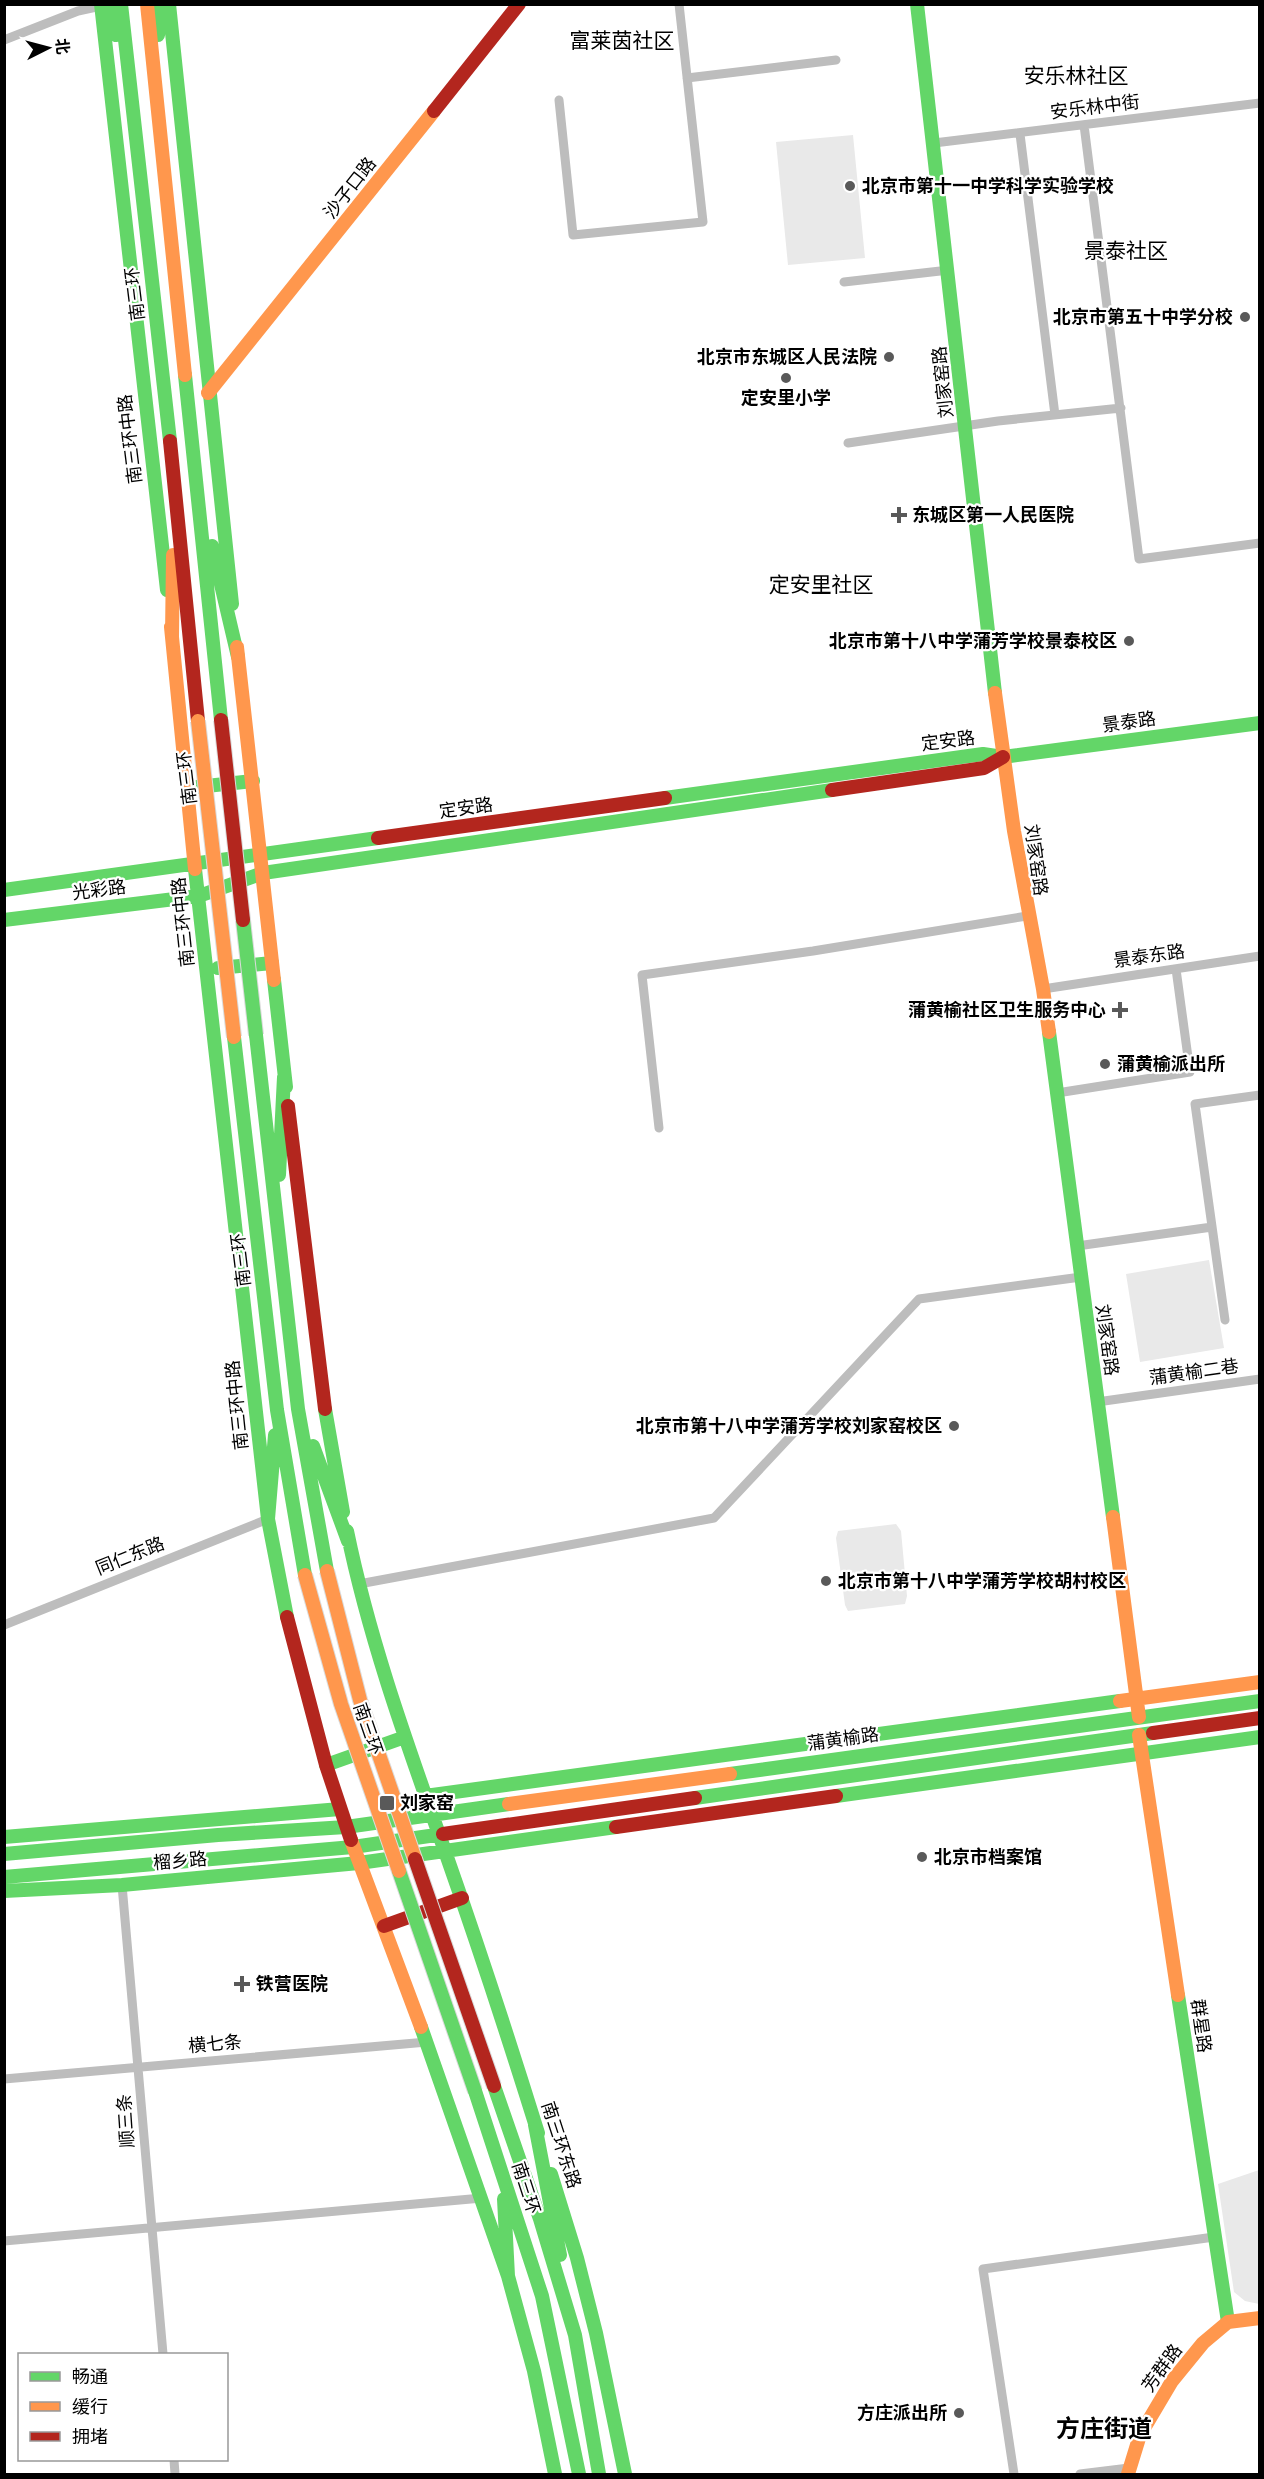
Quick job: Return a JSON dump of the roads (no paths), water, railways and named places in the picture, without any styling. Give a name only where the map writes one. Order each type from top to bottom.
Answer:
[{"type":"main road","name":"南三环","points":[[121,4],[173,464],[198,721],[277,1410],[305,1575],[345,1716],[476,2091],[542,2296],[579,2475]]},
{"type":"main road","points":[[147,4],[155,69]]},
{"type":"main road","points":[[155,69],[161,4]]},
{"type":"main road","points":[[169,4],[208,393],[253,781],[284,1077],[328,1431],[348,1541],[367,1623],[432,1814]]},
{"type":"main road","name":"沙子口路","points":[[208,393],[519,4]]},
{"type":"main road","name":"刘家窑路","points":[[917,4],[1003,758],[1026,916],[1043,989],[1139,1717]]},
{"type":"main road","points":[[103,5],[128,74]]},
{"type":"main road","name":"南三环中路","points":[[103,5],[144,402],[172,636],[186,788],[268,1519],[279,1583],[299,1668],[326,1765],[353,1846]]},
{"type":"main road","name":"南三环","points":[[155,69],[195,478],[277,1227],[298,1409],[327,1571],[360,1700],[540,2219],[575,2335],[599,2475]]},
{"type":"main road","points":[[172,636],[173,464]]},
{"type":"main road","points":[[195,478],[238,657]]},
{"type":"main road","name":"景泰路","points":[[1003,758],[1260,723]]},
{"type":"main road","name":"定安路","points":[[195,865],[983,754],[1003,758]]},
{"type":"main road","name":"定安路","points":[[199,896],[263,873],[984,768],[1003,758]]},
{"type":"main road","points":[[186,788],[253,781]]},
{"type":"main road","name":"光彩路","points":[[4,891],[195,865]]},
{"type":"main road","name":"光彩路","points":[[4,920],[199,896]]},
{"type":"main road","points":[[207,970],[272,963]]},
{"type":"main road","points":[[277,1227],[284,1077]]},
{"type":"main road","points":[[298,1409],[348,1541]]},
{"type":"main road","points":[[268,1519],[277,1410]]},
{"type":"main road","points":[[425,1796],[1260,1682]]},
{"type":"main road","name":"蒲黄榆路","points":[[346,1827],[1260,1701]]},
{"type":"main road","name":"蒲黄榆路","points":[[353,1846],[1260,1718]]},
{"type":"main road","name":"群星路","points":[[1139,1735],[1228,2322]]},
{"type":"main road","points":[[326,1765],[405,1737]]},
{"type":"main road","name":"榴乡路","points":[[4,1891],[122,1885],[359,1863],[1260,1737]]},
{"type":"main road","points":[[798,1745],[814,1761]]},
{"type":"main road","points":[[4,1837],[340,1809]]},
{"type":"main road","name":"南三环东路","points":[[432,1814],[462,1898],[577,2258],[600,2346],[625,2475]]},
{"type":"main road","name":"榴乡路","points":[[4,1854],[218,1835],[346,1827]]},
{"type":"main road","points":[[353,1846],[428,2042],[508,2276],[534,2371],[555,2475]]},
{"type":"main road","name":"榴乡路","points":[[4,1877],[353,1846]]},
{"type":"main road","points":[[4,1885],[44,1874]]},
{"type":"main road","points":[[384,1926],[462,1898]]},
{"type":"main road","points":[[535,2125],[575,2335]]},
{"type":"main road","points":[[503,2178],[508,2276]]},
{"type":"main road","points":[[1228,2322],[1260,2318]]},
{"type":"main road","name":"芳群路","points":[[1129,2471],[1140,2436],[1172,2381],[1203,2343],[1228,2322]]},
{"type":"street","points":[[559,100],[573,235],[703,222],[679,4]]},
{"type":"street","points":[[4,40],[78,11],[103,5]]},
{"type":"street","points":[[687,78],[836,60]]},
{"type":"street","name":"安乐林中街","points":[[934,143],[1084,126],[1260,102]]},
{"type":"street","points":[[1084,126],[1139,559],[1260,543]]},
{"type":"street","points":[[1020,134],[1055,415]]},
{"type":"street","points":[[844,282],[949,270]]},
{"type":"street","points":[[848,443],[965,426],[1121,408]]},
{"type":"street","points":[[659,1128],[642,975],[813,951],[1026,916]]},
{"type":"street","name":"景泰东路","points":[[1043,989],[1260,956]]},
{"type":"street","points":[[1057,1093],[1190,1072],[1176,969]]},
{"type":"street","points":[[1225,1320],[1195,1104],[1260,1095]]},
{"type":"street","points":[[1077,1246],[1212,1227]]},
{"type":"street","points":[[359,1584],[714,1518],[919,1299],[927,1296],[1081,1277]]},
{"type":"street","name":"蒲黄榆二巷","points":[[1097,1402],[1260,1379]]},
{"type":"street","name":"同仁东路","points":[[4,1625],[268,1519]]},
{"type":"street","name":"顺三条","points":[[122,1885],[164,2353]]},
{"type":"street","name":"横七条","points":[[4,2079],[428,2042]]},
{"type":"street","points":[[4,2241],[482,2198]]},
{"type":"street","points":[[1014,2475],[983,2269],[1214,2237]]},
{"type":"street","points":[[1080,2475],[1129,2471]]},
{"type":"place","name":"北京市第十一中学科学实验学校","points":[[850,186]]},
{"type":"place","name":"北京市第五十中学分校","points":[[1245,317]]},
{"type":"place","name":"北京市东城区人民法院","points":[[889,357]]},
{"type":"place","name":"定安里小学","points":[[786,378]]},
{"type":"place","name":"东城区第一人民医院","points":[[899,515]]},
{"type":"place","name":"北京市第十八中学蒲芳学校景泰校区","points":[[1129,641]]},
{"type":"place","name":"蒲黄榆社区卫生服务中心","points":[[1120,1010]]},
{"type":"place","name":"蒲黄榆派出所","points":[[1105,1064]]},
{"type":"place","name":"北京市第十八中学蒲芳学校刘家窑校区","points":[[954,1426]]},
{"type":"place","name":"北京市第十八中学蒲芳学校胡村校区","points":[[826,1581]]},
{"type":"place","name":"刘家窑","points":[[387,1803]]},
{"type":"place","name":"北京市档案馆","points":[[922,1857]]},
{"type":"place","name":"铁营医院","points":[[242,1984]]},
{"type":"place","name":"方庄派出所","points":[[959,2413]]},
{"type":"district","name":"富莱茵社区","points":[[622,41]]},
{"type":"district","name":"安乐林社区","points":[[1076,76]]},
{"type":"district","name":"景泰社区","points":[[1126,251]]},
{"type":"district","name":"定安里社区","points":[[821,585]]},
{"type":"district","name":"方庄街道","points":[[1104,2429]]}]
